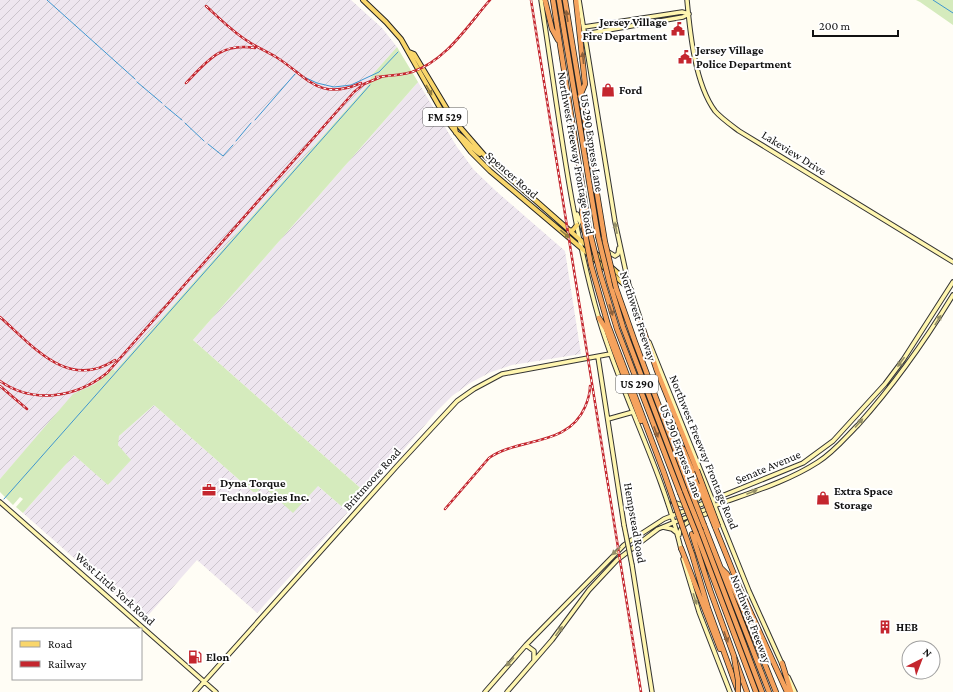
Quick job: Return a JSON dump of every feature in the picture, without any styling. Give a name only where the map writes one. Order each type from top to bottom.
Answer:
[{"type":"highway","points":[[545,0],[552,29],[560,44]]},
{"type":"highway","name":"Northwest Freeway","points":[[553,0],[589,229],[600,273],[617,329],[691,520],[719,566],[769,692]]},
{"type":"highway","name":"US 290 Express Lane","points":[[559,0],[598,236],[608,281],[626,335],[688,490],[699,532],[762,692]]},
{"type":"highway","name":"Northwest Freeway","points":[[565,0],[605,242],[616,288],[632,335],[672,440],[688,490]]},
{"type":"highway","points":[[576,0],[585,84],[580,96]]},
{"type":"highway","points":[[584,200],[582,212],[583,223],[591,265],[608,325],[664,473],[738,692]]},
{"type":"highway","points":[[640,317],[657,371],[697,470],[728,559],[787,692]]},
{"type":"highway","points":[[599,318],[606,329],[628,390],[658,458]]},
{"type":"highway","points":[[672,440],[683,449],[716,526]]},
{"type":"highway","points":[[699,532],[710,590],[747,692]]},
{"type":"highway","name":"Northwest Freeway","points":[[699,532],[756,692]]},
{"type":"highway","points":[[681,548],[719,648],[727,661]]},
{"type":"highway","points":[[719,566],[727,574],[753,633],[776,692]]},
{"type":"highway","points":[[734,657],[738,680],[738,692]]},
{"type":"highway","points":[[782,663],[791,692]]},
{"type":"highway","points":[[770,674],[775,681],[779,692]]},
{"type":"main road","name":"Spencer Road","points":[[363,0],[386,22],[409,52],[414,54],[453,119],[485,156],[628,282]]},
{"type":"main road","name":"Northwest Freeway Frontage Road","points":[[541,0],[577,225],[599,318],[610,354],[666,496],[699,612],[730,692]]},
{"type":"main road","name":"Northwest Freeway Frontage Road","points":[[579,0],[619,243],[628,282],[640,317],[749,590],[795,692]]},
{"type":"main road","name":"Lakeview Drive","points":[[687,0],[701,84],[707,98],[716,112],[739,131],[953,262]]},
{"type":"main road","points":[[584,27],[682,12],[689,14]]},
{"type":"main road","points":[[585,34],[683,17],[689,14]]},
{"type":"main road","name":"Spencer Road","points":[[409,52],[409,56],[456,133],[471,152],[490,171],[631,290]]},
{"type":"main road","points":[[453,119],[456,127],[456,133],[461,135],[470,146],[485,156]]},
{"type":"main road","points":[[573,203],[584,234],[615,256],[619,252],[619,243]]},
{"type":"main road","points":[[569,231],[573,230],[577,225]]},
{"type":"main road","name":"Senate Avenue","points":[[485,692],[526,645],[617,551],[640,533],[672,515],[803,463],[833,441],[885,384],[953,282]]},
{"type":"main road","name":"Senate Avenue","points":[[507,692],[552,640],[589,590],[617,560],[662,527],[674,521],[800,473],[838,447],[890,388],[926,337],[953,295]]},
{"type":"main road","name":"Brittmoore Road","points":[[195,692],[457,401],[474,389],[502,374],[610,354]]},
{"type":"main road","name":"Hempstead Road","points":[[598,357],[652,692]]},
{"type":"main road","points":[[608,419],[633,412]]},
{"type":"main road","points":[[666,496],[680,505],[698,498],[703,493],[705,479]]},
{"type":"main road","name":"West Little York Road","points":[[0,502],[216,692]]},
{"type":"main road","points":[[679,540],[680,531],[687,522],[708,513],[721,521]]},
{"type":"main road","points":[[662,527],[672,529],[677,533]]},
{"type":"main road","points":[[526,645],[534,651],[534,661]]},
{"type":"shaded area","points":[[0,0],[351,0],[382,28],[397,47],[372,75],[368,85],[115,371],[113,369],[95,384],[73,396],[0,479]]},
{"type":"shaded area","points":[[418,82],[457,147],[474,170],[565,251],[581,354],[512,365],[491,372],[470,383],[452,396],[438,410],[366,493],[193,340]]},
{"type":"shaded area","points":[[154,405],[253,492],[263,485],[318,486],[348,512],[257,613],[197,560],[144,620],[23,513],[74,455],[109,485],[120,450],[117,441],[119,436]]},
{"type":"green space","points":[[916,0],[953,0],[953,25],[920,2]]},
{"type":"green space","points":[[397,47],[418,82],[193,340],[366,493],[348,512],[318,486],[293,513],[263,486],[257,492],[253,492],[154,405],[119,436],[118,445],[131,460],[108,485],[74,455],[23,513],[16,507],[23,499],[20,497],[13,505],[0,492],[0,479],[73,394],[95,384],[113,369],[115,371],[368,85],[372,75]]},
{"type":"waterway","points":[[47,0],[135,79]]},
{"type":"waterway","points":[[933,0],[953,13]]},
{"type":"waterway","points":[[304,77],[317,83],[334,87],[351,85],[379,72],[398,52]]},
{"type":"waterway","points":[[255,120],[295,74]]},
{"type":"waterway","points":[[137,82],[162,103]]},
{"type":"waterway","points":[[4,499],[370,85]]},
{"type":"waterway","points":[[165,106],[182,120]]},
{"type":"waterway","points":[[185,123],[204,141]]},
{"type":"waterway","points":[[236,141],[251,123]]},
{"type":"waterway","points":[[208,144],[223,156],[233,145]]},
{"type":"railway","points":[[376,77],[412,72],[435,60],[456,41],[490,0]]},
{"type":"railway","points":[[531,0],[641,692]]},
{"type":"railway","points":[[206,6],[241,36],[287,64],[305,79],[314,84],[323,88],[334,90],[361,83]]},
{"type":"railway","points":[[186,83],[201,67],[216,55],[233,48],[255,48]]},
{"type":"railway","points":[[0,381],[13,389],[27,393],[55,395],[82,388],[107,373],[354,92],[364,84],[381,77]]},
{"type":"railway","points":[[0,317],[38,352],[67,368],[82,370],[98,368],[115,360]]},
{"type":"railway","points":[[0,386],[27,409]]},
{"type":"railway","points":[[445,509],[489,458],[501,451],[542,440],[567,429],[577,420],[585,407],[589,396],[590,386]]},
{"type":"place","name":"Jersey Village Fire Department","points":[[678,29]]},
{"type":"place","name":"Jersey Village Police Department","points":[[685,57]]},
{"type":"place","name":"Ford","points":[[608,90]]},
{"type":"place","name":"Dyna Torque Technologies Inc.","points":[[209,490]]},
{"type":"place","name":"Extra Space Storage","points":[[823,498]]},
{"type":"place","name":"HEB","points":[[885,627]]},
{"type":"place","name":"Elon","points":[[195,657]]}]
